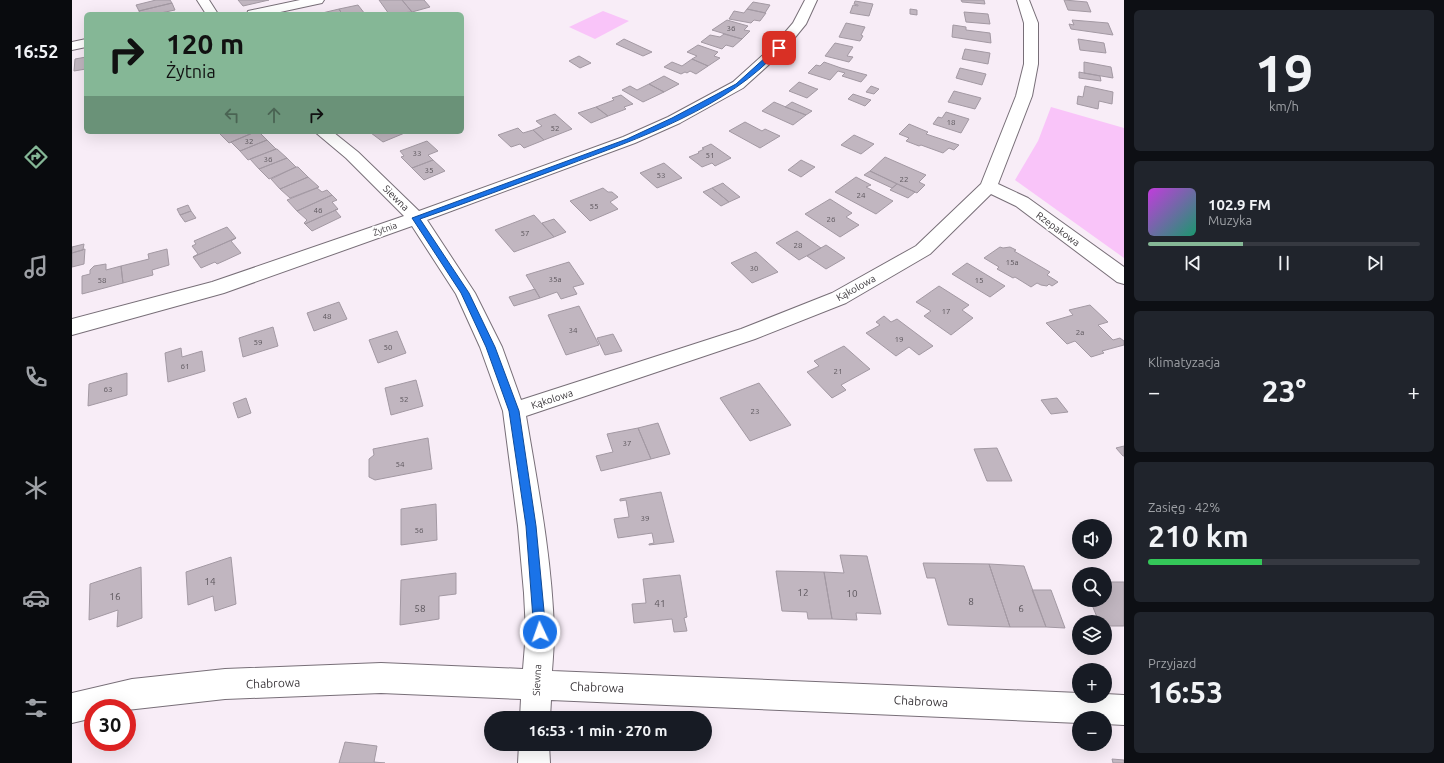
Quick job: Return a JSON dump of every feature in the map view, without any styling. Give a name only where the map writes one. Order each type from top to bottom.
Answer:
[{"type":"street","points":[[203,0],[211,12]]},
{"type":"street","points":[[262,12],[318,0]]},
{"type":"street","name":"Żytnia","points":[[72,327],[217,288],[416,218],[629,140],[674,120],[715,99],[738,85],[779,48],[799,24],[812,0]]},
{"type":"street","name":"Kąkolowa","points":[[514,411],[748,334],[839,298],[923,250],[989,186],[1024,96],[1031,64],[1031,23],[1023,0]]},
{"type":"street","points":[[72,46],[84,43]]},
{"type":"street","name":"Siewna","points":[[326,134],[352,155],[416,218],[465,293],[491,347],[514,411],[531,526],[538,593],[540,632],[535,711]]},
{"type":"street","name":"Rzepakowa","points":[[989,186],[1022,202],[1124,277]]},
{"type":"street","name":"Chabrowa","points":[[72,708],[132,694],[225,684],[381,678],[1124,710]]},
{"type":"street","points":[[534,751],[534,763]]},
{"type":"shaded area","points":[[603,11],[629,21],[595,39],[569,27]]},
{"type":"shaded area","points":[[1051,107],[1124,128],[1124,258],[1015,180],[1038,141]]},
{"type":"building","points":[[156,0],[170,0],[172,3],[139,11],[136,5]]},
{"type":"building","points":[[238,0],[269,0],[243,6]]},
{"type":"building","points":[[379,0],[402,0],[412,12],[388,12]]},
{"type":"building","points":[[402,0],[424,0],[430,7],[412,12]]},
{"type":"building","points":[[961,0],[984,0],[985,4],[962,2]]},
{"type":"building","points":[[1064,0],[1087,2],[1091,12],[1068,10]]},
{"type":"building","points":[[855,1],[873,4],[869,16],[850,13],[853,5],[858,6],[854,4]]},
{"type":"building","points":[[753,2],[770,5],[765,13],[747,9]]},
{"type":"building","points":[[172,3],[175,10],[166,12],[139,11]]},
{"type":"building","points":[[358,5],[363,12],[341,12],[339,9]]},
{"type":"building","points":[[339,9],[341,12],[326,12]]},
{"type":"building","points":[[747,9],[766,13],[760,21],[754,20],[751,23],[729,19],[734,11],[744,13]]},
{"type":"building","points":[[910,9],[917,10],[917,15],[910,14]]},
{"type":"building","points":[[964,12],[988,14],[990,24],[966,22]]},
{"type":"building","points":[[727,20],[748,26],[744,30],[750,31],[742,39],[712,30]]},
{"type":"building","points":[[1072,20],[1108,23],[1113,35],[1071,29],[1069,24],[1074,25]]},
{"type":"building","points":[[846,23],[865,27],[860,41],[839,37]]},
{"type":"building","points":[[953,25],[966,27],[966,30],[990,33],[991,43],[952,37]]},
{"type":"building","points":[[724,34],[742,39],[733,47],[726,45],[722,49],[701,42],[710,35],[720,37]]},
{"type":"building","points":[[624,39],[652,52],[643,56],[616,44]]},
{"type":"building","points":[[1078,39],[1104,43],[1106,53],[1080,50]]},
{"type":"building","points":[[835,43],[853,47],[847,56],[853,57],[849,62],[825,56]]},
{"type":"building","points":[[698,45],[718,52],[714,56],[720,58],[708,66],[692,59],[697,56],[687,52]]},
{"type":"building","points":[[965,49],[990,53],[988,64],[962,59]]},
{"type":"building","points":[[579,56],[591,63],[580,68],[569,61]]},
{"type":"building","points":[[84,57],[84,69],[74,71],[75,59]]},
{"type":"building","points":[[692,59],[708,66],[696,74],[690,71],[681,74],[664,67],[672,62],[682,66]]},
{"type":"building","points":[[824,62],[867,75],[861,82],[842,76],[845,73],[838,71],[830,80],[808,73],[816,65],[820,66]]},
{"type":"building","points":[[1084,62],[1111,67],[1113,78],[1084,73]]},
{"type":"building","points":[[960,68],[986,74],[982,85],[956,78]]},
{"type":"building","points":[[1079,72],[1100,76],[1101,81],[1079,78]]},
{"type":"building","points":[[664,76],[679,84],[664,92],[649,84]]},
{"type":"building","points":[[799,82],[818,89],[807,98],[789,91]]},
{"type":"building","points":[[649,84],[664,92],[643,102],[622,90],[630,86],[637,90]]},
{"type":"building","points":[[871,86],[879,89],[874,94],[866,92]]},
{"type":"building","points":[[1085,86],[1113,92],[1112,104],[1099,101],[1098,109],[1077,104],[1078,96],[1083,97]]},
{"type":"building","points":[[954,91],[981,98],[975,109],[948,102]]},
{"type":"building","points":[[853,94],[871,100],[865,106],[848,99]]},
{"type":"building","points":[[621,95],[633,104],[624,107],[626,109],[608,116],[596,107],[614,100],[612,98]]},
{"type":"building","points":[[774,102],[806,115],[793,125],[762,111]]},
{"type":"building","points":[[792,102],[812,111],[806,115],[785,107]]},
{"type":"building","points":[[596,107],[608,116],[591,123],[578,113]]},
{"type":"building","points":[[946,112],[969,119],[961,133],[933,124],[938,117],[942,118]]},
{"type":"building","points":[[555,114],[572,129],[544,140],[533,130],[542,126],[536,121]]},
{"type":"building","points":[[745,122],[762,131],[765,129],[780,136],[760,148],[729,131]]},
{"type":"building","points":[[909,124],[928,132],[926,134],[959,145],[954,150],[949,148],[943,153],[906,141],[909,138],[899,134]]},
{"type":"building","points":[[518,128],[523,133],[533,130],[544,140],[524,148],[520,144],[511,147],[498,135]]},
{"type":"building","points":[[220,134],[250,134],[229,143]]},
{"type":"building","points":[[250,134],[261,134],[267,140],[240,151],[231,142]]},
{"type":"building","points":[[372,134],[402,134],[383,142]]},
{"type":"building","points":[[854,135],[874,144],[861,154],[841,145]]},
{"type":"building","points":[[267,140],[276,149],[248,160],[240,151]]},
{"type":"building","points":[[427,141],[438,151],[428,155],[433,160],[412,168],[401,157],[404,156],[400,151]]},
{"type":"building","points":[[711,144],[731,158],[715,166],[712,163],[702,167],[689,157],[699,153],[698,152],[704,149],[702,148]]},
{"type":"building","points":[[276,149],[287,158],[259,169],[250,159]]},
{"type":"building","points":[[885,157],[926,175],[919,182],[925,185],[917,193],[870,171]]},
{"type":"building","points":[[287,158],[296,167],[269,179],[259,169]]},
{"type":"building","points":[[433,160],[445,171],[424,180],[412,168]]},
{"type":"building","points":[[801,160],[815,167],[801,177],[788,170]]},
{"type":"building","points":[[664,163],[682,178],[657,188],[640,173]]},
{"type":"building","points":[[298,167],[308,177],[280,189],[271,179]]},
{"type":"building","points":[[870,171],[897,184],[892,188],[864,175]]},
{"type":"building","points":[[308,177],[319,187],[290,198],[280,189]]},
{"type":"building","points":[[856,177],[871,185],[866,187],[893,201],[876,214],[835,192]]},
{"type":"building","points":[[723,183],[740,197],[729,202],[712,188]]},
{"type":"building","points":[[897,184],[915,192],[908,198],[890,190]]},
{"type":"building","points":[[317,188],[322,192],[327,190],[332,195],[297,211],[287,200]]},
{"type":"building","points":[[603,188],[608,192],[612,192],[618,197],[610,202],[618,209],[590,221],[570,201]]},
{"type":"building","points":[[712,188],[729,202],[721,206],[703,192]]},
{"type":"building","points":[[332,195],[337,200],[332,202],[338,209],[305,224],[304,223],[307,220],[297,211]]},
{"type":"building","points":[[830,199],[852,213],[846,217],[859,225],[840,237],[805,214]]},
{"type":"building","points":[[188,205],[191,211],[180,215],[177,209]]},
{"type":"building","points":[[335,210],[341,217],[312,231],[305,224]]},
{"type":"building","points":[[191,211],[196,218],[185,222],[180,215]]},
{"type":"building","points":[[534,215],[554,237],[514,252],[495,230]]},
{"type":"building","points":[[554,219],[566,232],[554,237],[542,223]]},
{"type":"building","points":[[227,227],[236,238],[193,257],[198,254],[192,246],[196,244],[194,241]]},
{"type":"building","points":[[797,231],[821,248],[799,260],[776,243]]},
{"type":"building","points":[[236,238],[231,241],[241,253],[217,264],[215,262],[201,268],[193,257]]},
{"type":"building","points":[[84,244],[83,250],[72,253],[72,247]]},
{"type":"building","points":[[826,245],[845,258],[826,269],[807,256]]},
{"type":"building","points":[[1000,247],[1010,247],[1016,250],[1014,251],[1050,272],[1047,275],[1058,282],[1052,286],[1049,284],[1047,286],[1037,283],[1031,287],[1015,277],[1013,278],[997,269],[999,267],[984,258]]},
{"type":"building","points":[[85,249],[84,264],[72,267],[72,253]]},
{"type":"building","points":[[167,249],[169,265],[152,270],[153,275],[123,283],[121,266],[149,259],[148,254]]},
{"type":"building","points":[[756,252],[778,272],[752,283],[731,263]]},
{"type":"building","points":[[569,262],[584,284],[573,287],[577,294],[561,299],[557,292],[540,298],[526,275]]},
{"type":"building","points":[[967,263],[1005,286],[990,297],[952,274]]},
{"type":"building","points":[[106,264],[106,270],[121,266],[123,283],[82,294],[82,276],[90,274],[90,270],[94,266]]},
{"type":"building","points":[[939,286],[969,305],[962,310],[973,318],[951,335],[924,316],[931,311],[916,302]]},
{"type":"building","points":[[535,289],[540,298],[514,306],[509,297]]},
{"type":"building","points":[[339,302],[347,319],[314,331],[307,313]]},
{"type":"building","points":[[1090,305],[1108,322],[1098,325],[1113,340],[1120,338],[1124,341],[1124,345],[1102,351],[1104,353],[1091,357],[1075,341],[1067,344],[1046,323],[1073,315],[1069,310]]},
{"type":"building","points":[[579,306],[599,345],[566,355],[548,315]]},
{"type":"building","points":[[884,316],[891,322],[897,319],[933,346],[919,355],[909,347],[896,356],[866,333],[880,325],[876,322]]},
{"type":"building","points":[[273,327],[278,346],[243,357],[239,338]]},
{"type":"building","points":[[397,331],[406,353],[378,363],[369,340]]},
{"type":"building","points":[[613,334],[622,351],[605,355],[597,338]]},
{"type":"building","points":[[844,346],[870,369],[841,385],[846,390],[832,398],[807,372],[819,366],[814,361]]},
{"type":"building","points":[[181,348],[182,357],[202,351],[205,371],[168,382],[165,353]]},
{"type":"building","points":[[127,373],[127,395],[88,406],[89,384]]},
{"type":"building","points":[[416,380],[423,406],[391,415],[385,388]]},
{"type":"building","points":[[759,383],[791,425],[750,441],[720,398]]},
{"type":"building","points":[[246,398],[251,413],[238,418],[233,403]]},
{"type":"building","points":[[1057,398],[1068,412],[1051,414],[1041,400]]},
{"type":"building","points":[[658,423],[670,454],[651,459],[638,428]]},
{"type":"building","points":[[638,428],[651,459],[601,471],[596,456],[613,452],[607,434]]},
{"type":"building","points":[[428,438],[432,469],[375,480],[369,477],[369,459],[374,455],[373,449]]},
{"type":"building","points":[[1124,446],[1124,456],[1123,456],[1116,448]]},
{"type":"building","points":[[997,448],[1012,481],[987,481],[974,449]]},
{"type":"building","points":[[661,492],[674,542],[649,545],[654,543],[652,533],[618,538],[614,519],[629,517],[626,500],[620,501],[620,499]]},
{"type":"building","points":[[436,504],[437,540],[401,545],[401,509]]},
{"type":"building","points":[[840,555],[867,556],[881,614],[856,613],[857,620],[832,619],[824,572],[844,573]]},
{"type":"building","points":[[231,557],[236,604],[215,611],[213,596],[188,605],[186,572]]},
{"type":"building","points":[[923,563],[989,564],[1010,627],[948,625],[935,578],[927,578]]},
{"type":"building","points":[[989,564],[1024,566],[1046,627],[1010,627]]},
{"type":"building","points":[[141,567],[142,618],[117,627],[118,610],[89,620],[90,584]]},
{"type":"building","points":[[776,571],[824,572],[832,619],[808,619],[807,612],[782,611]]},
{"type":"building","points":[[456,573],[456,594],[439,596],[439,619],[400,625],[401,580]]},
{"type":"building","points":[[680,575],[687,617],[684,618],[687,631],[674,632],[672,619],[634,623],[632,604],[646,603],[643,579]]},
{"type":"building","points":[[1112,582],[1124,582],[1124,626],[1112,626],[1112,615],[1096,615],[1093,607],[1112,607]]},
{"type":"building","points":[[1032,590],[1051,590],[1065,628],[1046,627]]},
{"type":"building","points":[[345,742],[377,746],[374,762],[385,763],[339,763]]},
{"type":"building","points":[[1112,759],[1124,760],[1124,763],[1113,763]]},
{"type":"route","points":[[540,632],[538,593],[531,526],[514,411],[491,347],[465,293],[416,218],[629,140],[674,120],[715,99],[738,85],[779,48]]}]
